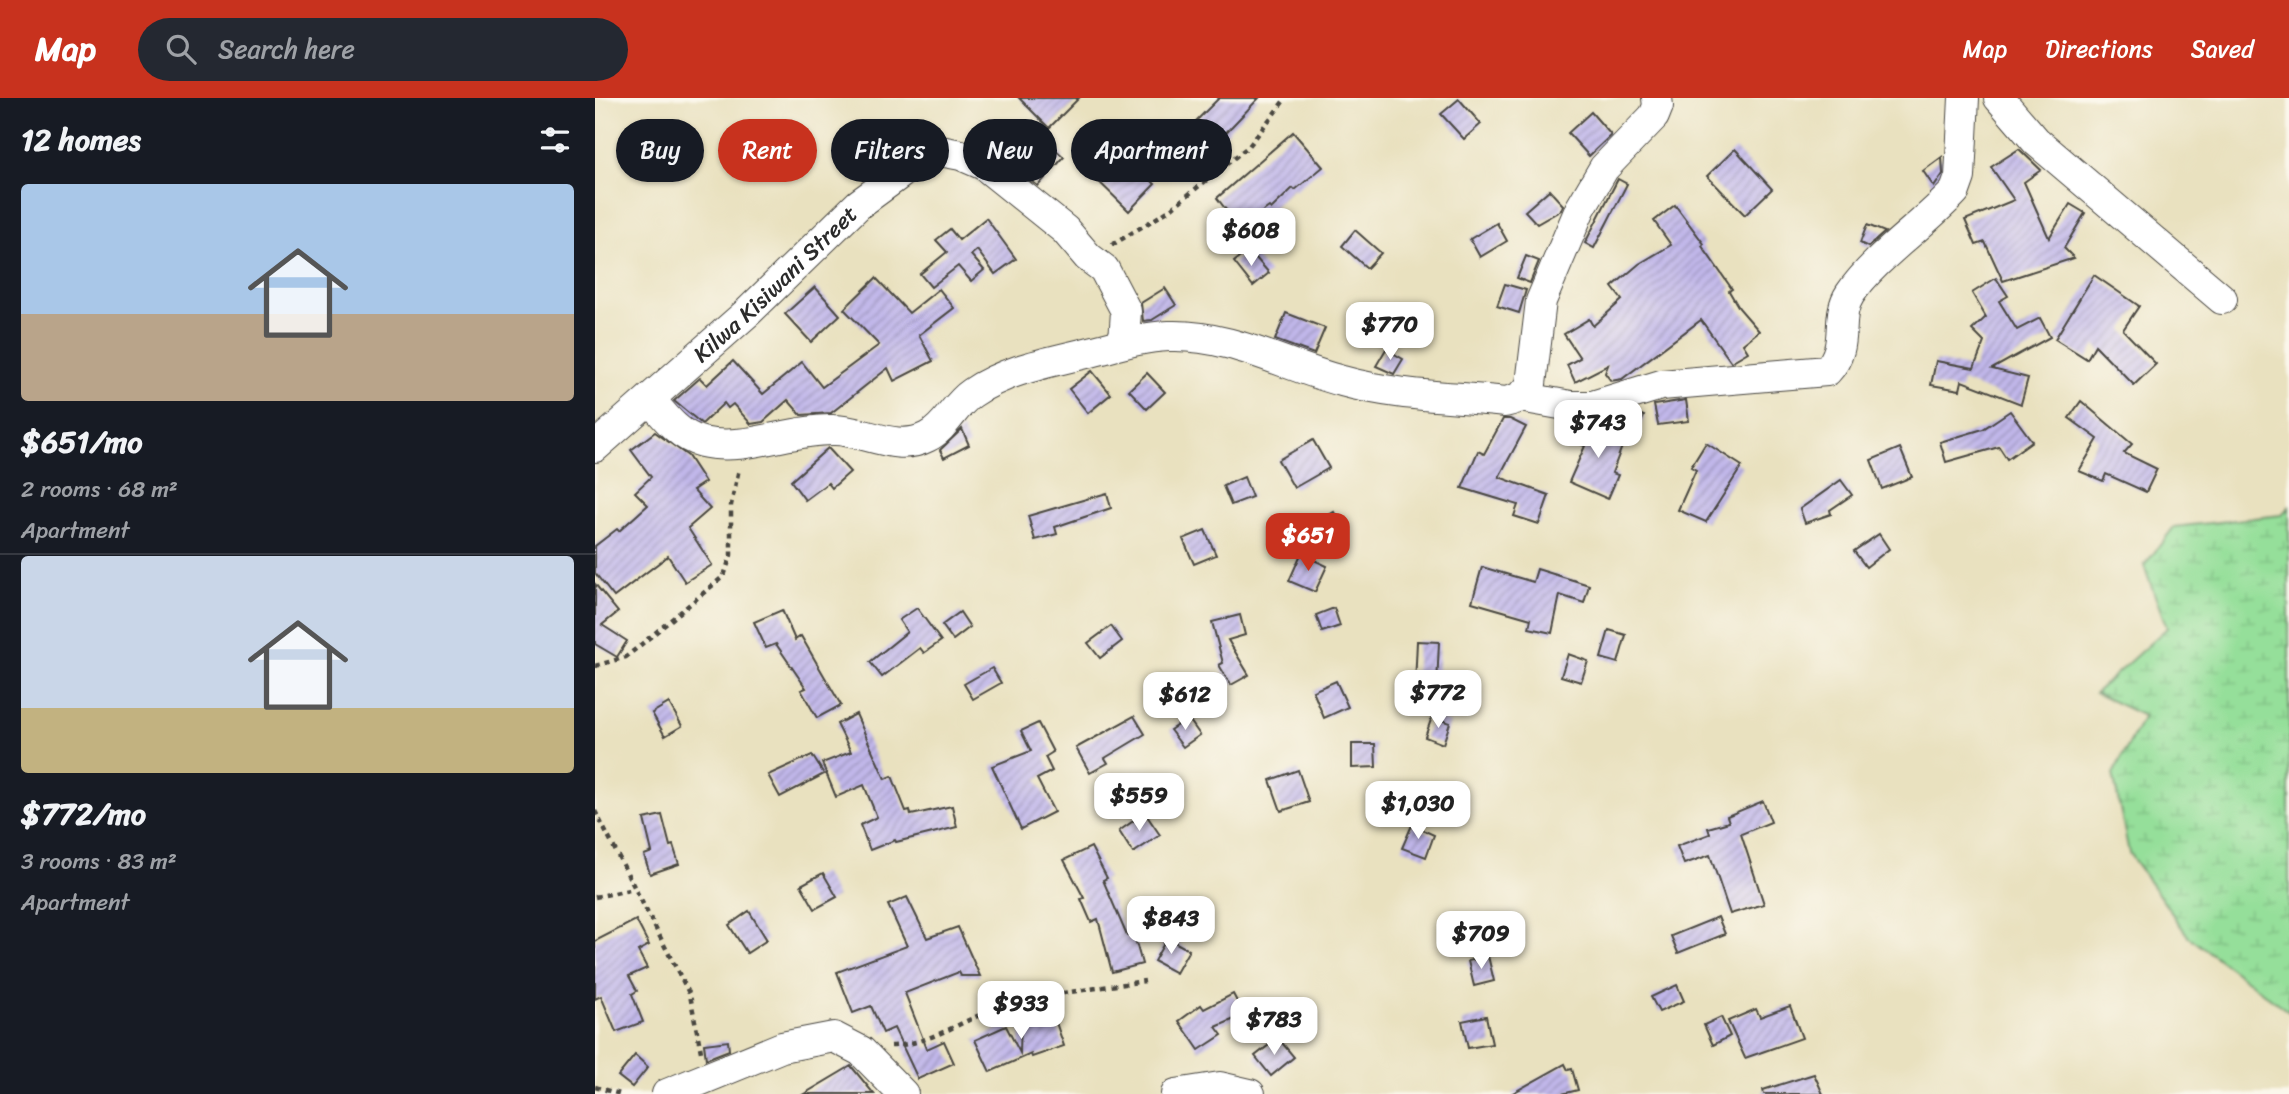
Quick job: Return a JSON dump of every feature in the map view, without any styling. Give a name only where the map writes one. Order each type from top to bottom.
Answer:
[{"type":"street","points":[[1520,397],[1531,384],[1541,302],[1580,209],[1604,168],[1654,116],[1658,106],[1657,98]]},
{"type":"street","points":[[650,399],[682,434],[721,445],[835,430],[889,442],[915,441],[928,437],[954,406],[984,384],[1048,362],[1124,341],[1168,336],[1208,338],[1371,388],[1506,402],[1520,397],[1571,406],[1593,406],[1661,385],[1827,371],[1842,344],[1848,296],[1871,270],[1955,191],[1960,177],[1964,98]]},
{"type":"street","points":[[1999,98],[2036,141],[2221,299]]},
{"type":"street","name":"Kilwa Kisiwani Street","points":[[595,447],[748,312],[859,204],[919,160],[940,151],[961,155],[984,165],[1065,230],[1088,257],[1104,269],[1117,289],[1126,311],[1124,341]]},
{"type":"street","points":[[667,1094],[782,1046],[820,1037],[834,1037],[848,1042],[903,1094]]},
{"type":"street","points":[[1176,1094],[1220,1087],[1250,1094]]},
{"type":"path","points":[[1088,257],[1168,211],[1249,146],[1286,98]]},
{"type":"path","points":[[595,666],[627,657],[729,569],[731,505],[749,441]]},
{"type":"path","points":[[595,811],[690,995],[705,1079]]},
{"type":"path","points":[[595,897],[634,889]]},
{"type":"path","points":[[848,1042],[909,1045],[1006,1005],[1145,981]]},
{"type":"path","points":[[595,1087],[620,1094]]},
{"type":"green space","points":[[2289,507],[2289,1012],[2188,936],[2129,853],[2113,774],[2144,716],[2095,693],[2167,628],[2144,566],[2174,527],[2281,515]]},
{"type":"building","points":[[1019,98],[1079,98],[1057,120],[1040,119]]},
{"type":"building","points":[[1219,98],[1259,98],[1232,126],[1232,119],[1198,119]]},
{"type":"building","points":[[1459,99],[1481,124],[1464,139],[1441,114]]},
{"type":"building","points":[[1591,112],[1611,135],[1589,156],[1568,133]]},
{"type":"building","points":[[1293,132],[1323,167],[1295,190],[1293,188],[1271,209],[1269,207],[1240,228],[1217,198]]},
{"type":"building","points":[[1735,149],[1772,189],[1745,215],[1707,176]]},
{"type":"building","points":[[2019,149],[2041,170],[2024,182],[2049,238],[2070,204],[2085,213],[2064,248],[2074,258],[2003,281],[1985,242],[1976,245],[1965,220],[2014,200],[1991,167]]},
{"type":"building","points":[[1057,151],[1064,157],[1057,165]]},
{"type":"building","points":[[1942,157],[1943,174],[1934,187],[1923,171]]},
{"type":"building","points":[[1618,179],[1627,184],[1594,248],[1585,243]]},
{"type":"building","points":[[1099,182],[1153,182],[1155,184],[1129,211]]},
{"type":"building","points":[[1549,190],[1563,205],[1561,210],[1537,224],[1525,211]]},
{"type":"building","points":[[1675,205],[1732,289],[1729,291],[1739,308],[1759,331],[1743,344],[1748,352],[1731,362],[1701,320],[1622,379],[1611,381],[1605,373],[1608,365],[1575,382],[1567,365],[1580,358],[1564,334],[1589,319],[1593,326],[1622,300],[1612,287],[1639,264],[1671,245],[1654,221]]},
{"type":"building","points":[[986,218],[1016,259],[995,274],[977,250],[971,255],[984,270],[971,281],[958,266],[931,287],[920,274],[947,252],[936,240],[950,229],[959,240]]},
{"type":"building","points":[[1497,223],[1507,241],[1480,257],[1470,239]]},
{"type":"building","points":[[1867,225],[1885,232],[1868,247],[1860,243]]},
{"type":"building","points":[[1355,230],[1381,253],[1367,268],[1342,246]]},
{"type":"building","points":[[1249,250],[1269,273],[1253,286],[1234,262]]},
{"type":"building","points":[[1526,256],[1539,261],[1530,283],[1517,278]]},
{"type":"building","points":[[2094,275],[2139,306],[2123,330],[2156,364],[2134,385],[2095,345],[2087,359],[2055,339]]},
{"type":"building","points":[[876,278],[909,313],[939,289],[954,308],[919,335],[933,361],[894,381],[888,368],[831,413],[801,415],[788,400],[763,422],[751,424],[733,404],[728,408],[724,403],[702,424],[674,401],[700,378],[707,385],[733,361],[763,394],[802,362],[822,387],[879,345],[844,309]]},
{"type":"building","points":[[1996,278],[2008,296],[1999,301],[2017,330],[2040,318],[2050,337],[1992,369],[2028,378],[2021,404],[1962,381],[1960,390],[1931,385],[1936,361],[1974,368],[1984,342],[1972,330],[1986,317],[1972,293]]},
{"type":"building","points":[[1505,284],[1526,290],[1519,313],[1497,306]]},
{"type":"building","points":[[815,287],[840,315],[811,342],[785,314]]},
{"type":"building","points":[[1165,288],[1176,305],[1152,320],[1143,321],[1141,303]]},
{"type":"building","points":[[1286,313],[1325,328],[1314,354],[1275,340]]},
{"type":"building","points":[[1386,349],[1403,359],[1394,374],[1376,366]]},
{"type":"building","points":[[1092,371],[1111,394],[1088,413],[1069,389]]},
{"type":"building","points":[[1147,373],[1165,392],[1147,409],[1129,390]]},
{"type":"building","points":[[1686,400],[1689,421],[1658,425],[1654,405]]},
{"type":"building","points":[[2081,401],[2132,444],[2124,453],[2157,469],[2146,492],[2106,474],[2103,481],[2079,471],[2098,439],[2069,418]]},
{"type":"building","points":[[2010,411],[2032,441],[2007,459],[1999,447],[1946,462],[1940,442],[1983,429]]},
{"type":"building","points":[[1634,412],[1644,416],[1635,436],[1615,427],[1621,416]]},
{"type":"building","points":[[1503,419],[1510,419],[1526,427],[1499,477],[1549,495],[1539,524],[1514,516],[1518,505],[1462,488],[1478,451],[1484,454]]},
{"type":"building","points":[[1593,423],[1626,436],[1612,473],[1618,475],[1608,499],[1569,482],[1585,446],[1578,443],[1585,424]]},
{"type":"building","points":[[962,429],[969,445],[944,458],[940,450]]},
{"type":"building","points":[[655,432],[688,456],[705,482],[693,490],[710,509],[688,528],[712,565],[685,582],[668,556],[614,597],[595,573],[595,546],[617,529],[619,531],[648,505],[635,492],[651,477],[631,450]]},
{"type":"building","points":[[1313,440],[1329,468],[1294,488],[1278,460]]},
{"type":"building","points":[[1706,443],[1742,466],[1706,522],[1678,510],[1696,470],[1691,467]]},
{"type":"building","points":[[828,448],[850,472],[832,488],[828,483],[805,500],[791,481]]},
{"type":"building","points":[[1900,448],[1912,477],[1882,489],[1871,460]]},
{"type":"building","points":[[1244,477],[1252,497],[1231,505],[1223,486]]},
{"type":"building","points":[[1841,480],[1852,495],[1830,510],[1831,514],[1805,523],[1800,509]]},
{"type":"building","points":[[1107,493],[1111,508],[1055,527],[1057,534],[1035,540],[1028,516]]},
{"type":"building","points":[[1334,512],[1347,535],[1332,544],[1319,521]]},
{"type":"building","points":[[1205,530],[1216,555],[1194,564],[1183,539]]},
{"type":"building","points":[[1879,534],[1889,549],[1866,567],[1854,551]]},
{"type":"building","points":[[1301,554],[1327,566],[1315,592],[1289,581]]},
{"type":"building","points":[[1482,567],[1533,582],[1537,569],[1589,585],[1584,603],[1560,595],[1552,633],[1529,628],[1531,619],[1472,602]]},
{"type":"building","points":[[595,584],[618,612],[602,625],[627,641],[617,657],[595,644]]},
{"type":"building","points":[[917,608],[941,641],[924,653],[920,648],[882,677],[870,662],[907,632],[899,620]]},
{"type":"building","points":[[1334,608],[1340,626],[1322,632],[1316,615]]},
{"type":"building","points":[[782,610],[795,640],[801,636],[841,705],[817,718],[801,690],[806,688],[776,644],[766,648],[754,622]]},
{"type":"building","points":[[960,612],[970,627],[953,640],[942,625]]},
{"type":"building","points":[[1240,615],[1245,635],[1228,640],[1249,675],[1231,685],[1219,665],[1223,663],[1212,622]]},
{"type":"building","points":[[1111,626],[1122,641],[1100,658],[1088,643]]},
{"type":"building","points":[[1609,630],[1626,635],[1618,663],[1601,658]]},
{"type":"building","points":[[1417,641],[1439,642],[1437,686],[1415,685]]},
{"type":"building","points":[[1568,654],[1588,661],[1581,682],[1561,676]]},
{"type":"building","points":[[992,668],[1001,683],[973,699],[964,684]]},
{"type":"building","points":[[1336,681],[1348,707],[1324,718],[1313,691]]},
{"type":"building","points":[[669,703],[682,726],[665,736],[652,713]]},
{"type":"building","points":[[856,714],[885,779],[892,776],[906,811],[910,810],[911,815],[952,806],[957,827],[896,842],[895,840],[870,850],[860,825],[877,817],[864,785],[836,797],[822,763],[851,752],[837,724]]},
{"type":"building","points":[[1134,716],[1145,734],[1105,758],[1108,763],[1090,773],[1076,748]]},
{"type":"building","points":[[1432,717],[1450,723],[1443,744],[1425,737]]},
{"type":"building","points":[[1188,718],[1200,735],[1183,747],[1170,730]]},
{"type":"building","points":[[1038,723],[1053,752],[1045,757],[1052,771],[1037,779],[1054,812],[1021,829],[992,766],[1031,751],[1021,731]]},
{"type":"building","points":[[1352,744],[1375,744],[1376,767],[1352,768]]},
{"type":"building","points":[[812,755],[824,774],[780,797],[768,775]]},
{"type":"building","points":[[1298,770],[1309,802],[1281,811],[1270,780]]},
{"type":"building","points":[[1763,801],[1771,822],[1741,834],[1764,904],[1730,914],[1710,855],[1684,864],[1677,846],[1710,834],[1708,828],[1729,822],[1727,816]]},
{"type":"building","points":[[1145,813],[1160,835],[1133,853],[1119,831]]},
{"type":"building","points":[[662,815],[670,846],[673,845],[679,864],[650,874],[644,855],[652,852],[644,819]]},
{"type":"building","points":[[1412,825],[1434,835],[1426,857],[1402,848]]},
{"type":"building","points":[[1091,847],[1107,878],[1103,880],[1127,936],[1134,935],[1142,964],[1112,972],[1098,919],[1091,922],[1081,899],[1084,898],[1064,860]]},
{"type":"building","points":[[823,873],[837,897],[815,909],[801,885]]},
{"type":"building","points":[[907,897],[927,938],[958,927],[980,976],[961,976],[959,972],[905,993],[927,1049],[944,1041],[954,1063],[918,1079],[894,1028],[883,1033],[871,1006],[853,1013],[837,972],[907,946],[888,905]]},
{"type":"building","points":[[749,911],[767,940],[747,953],[729,925]]},
{"type":"building","points":[[1718,917],[1725,934],[1678,953],[1671,936]]},
{"type":"building","points":[[636,920],[649,945],[638,951],[647,968],[629,976],[637,991],[632,994],[643,1022],[616,1032],[601,996],[595,999],[595,941]]},
{"type":"building","points":[[1167,938],[1189,950],[1176,973],[1154,961]]},
{"type":"building","points":[[1488,956],[1494,981],[1474,986],[1468,961]]},
{"type":"building","points":[[1677,985],[1684,1001],[1659,1012],[1651,997]]},
{"type":"building","points":[[1233,994],[1244,1015],[1216,1027],[1222,1035],[1199,1050],[1179,1021],[1201,1005],[1204,1009]]},
{"type":"building","points":[[1790,1006],[1802,1038],[1745,1058],[1728,1021],[1756,1009],[1760,1017]]},
{"type":"building","points":[[1051,1008],[1064,1046],[1032,1057],[1031,1054],[990,1072],[975,1040],[1006,1026],[1020,1053],[1021,1022]]},
{"type":"building","points":[[1486,1016],[1492,1044],[1468,1048],[1462,1021]]},
{"type":"building","points":[[1721,1017],[1730,1036],[1713,1045],[1704,1025]]},
{"type":"building","points":[[1278,1038],[1294,1057],[1271,1076],[1255,1056]]},
{"type":"building","points":[[728,1041],[729,1050],[706,1059],[704,1044]]},
{"type":"building","points":[[635,1055],[648,1067],[632,1087],[618,1076]]},
{"type":"building","points":[[1565,1064],[1568,1070],[1572,1069],[1578,1090],[1562,1094],[1511,1094]]},
{"type":"building","points":[[851,1066],[874,1094],[804,1094]]},
{"type":"building","points":[[1814,1074],[1823,1094],[1764,1094],[1763,1090]]}]
